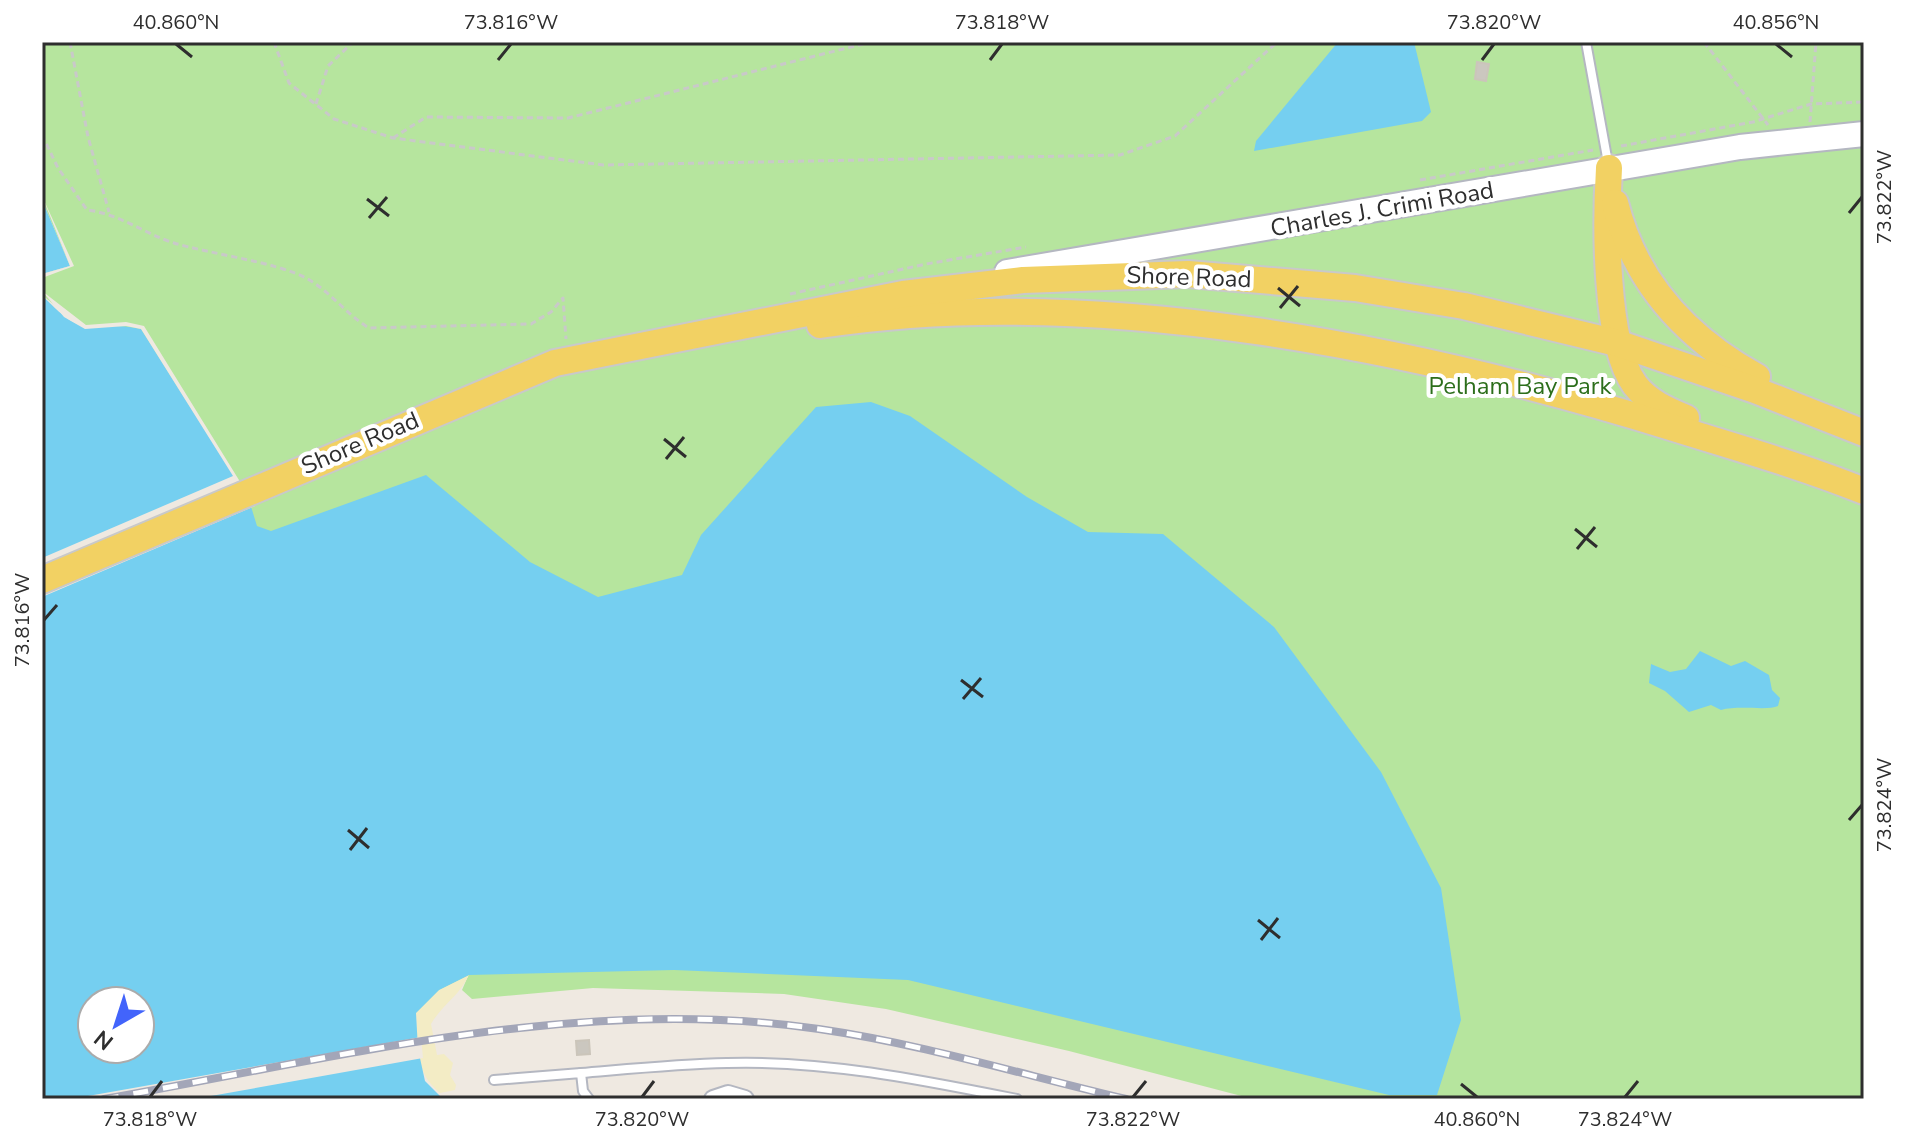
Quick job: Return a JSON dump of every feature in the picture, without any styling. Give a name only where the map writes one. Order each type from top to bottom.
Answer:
[{"type":"main road","name":"Charles J. Crimi Road","points":[[903,294],[953,280],[1334,218],[1609,168],[1779,141],[1864,134]]},
{"type":"main road","points":[[1609,168],[1607,232],[1617,343],[1630,377],[1653,402],[1803,468]]},
{"type":"main road","points":[[1609,168],[1616,208],[1628,243],[1646,279],[1673,315],[1721,356],[1833,419]]},
{"type":"main road","name":"Shore Road","points":[[42,580],[535,369],[689,339],[766,319],[903,294],[1108,275],[1271,279],[1355,288],[1464,306],[1617,343],[1833,419],[1864,433]]},
{"type":"main road","name":"Shore Road","points":[[689,339],[938,314],[1049,312],[1158,320],[1324,343],[1485,376],[1593,404],[1803,468],[1864,491]]},
{"type":"street","points":[[713,1099],[728,1094],[745,1099]]},
{"type":"lane","points":[[1586,42],[1609,168]]},
{"type":"lane","points":[[494,1080],[729,1062],[788,1064],[865,1072],[1017,1099]]},
{"type":"lane","points":[[581,1073],[583,1091],[589,1099]]},
{"type":"path","points":[[70,42],[88,137],[109,212]]},
{"type":"path","points":[[274,42],[289,83],[334,119],[393,138],[603,165],[1120,155],[1175,136],[1277,42]]},
{"type":"path","points":[[316,104],[328,66],[353,42]]},
{"type":"path","points":[[393,138],[426,117],[568,118],[871,42]]},
{"type":"path","points":[[1704,42],[1779,141]]},
{"type":"path","points":[[1809,138],[1812,59],[1816,42]]},
{"type":"path","points":[[42,135],[58,168],[87,210],[109,212],[170,242],[304,277],[328,293],[348,315],[369,328],[531,324],[551,312],[563,298],[567,341]]},
{"type":"green space","name":"Pelham Bay Park","points":[[42,42],[1864,42],[1864,1099],[1253,1099],[1069,1051],[886,1009],[784,994],[593,988],[472,999],[462,990],[468,976],[439,990],[416,1013],[466,771],[85,329],[42,295],[42,274],[70,266],[42,200]]},
{"type":"sand","points":[[469,975],[431,1024],[437,1055],[444,1054],[453,1063],[450,1075],[456,1085],[455,1090],[440,1093],[426,1076],[419,1057],[416,1013],[439,990]]},
{"type":"water","points":[[1338,42],[1414,42],[1431,112],[1422,121],[1254,151],[1256,141]]},
{"type":"water","points":[[42,200],[70,266],[42,274]]},
{"type":"water","points":[[42,295],[80,325],[141,329],[249,500],[257,526],[271,531],[426,475],[530,562],[598,597],[682,575],[701,535],[816,407],[871,402],[910,416],[1027,497],[1088,532],[1163,534],[1274,627],[1381,772],[1441,888],[1461,1020],[1437,1095],[1389,1095],[908,980],[674,970],[469,975],[439,990],[416,1013],[418,1049],[425,1081],[443,1099],[42,1099]]},
{"type":"water","points":[[1700,651],[1731,666],[1745,661],[1769,675],[1772,690],[1780,698],[1778,706],[1721,710],[1711,705],[1689,712],[1665,691],[1649,683],[1651,664],[1670,672],[1686,669]]},
{"type":"pier","points":[[42,196],[74,266],[42,278],[42,274],[70,266]]},
{"type":"pier","points":[[42,291],[86,325],[126,322],[144,326],[255,506],[42,597],[42,558],[233,476],[141,329],[126,326],[85,329],[64,317]]},
{"type":"pier","points":[[421,1037],[423,1058],[194,1099],[71,1099]]},
{"type":"building","points":[[1477,62],[1489,64],[1486,81],[1475,79]]},
{"type":"building","points":[[589,1040],[590,1054],[577,1055],[576,1041]]},
{"type":"railway","points":[[104,1099],[460,1036],[550,1025],[640,1019],[730,1020],[858,1035],[1126,1099]]}]
